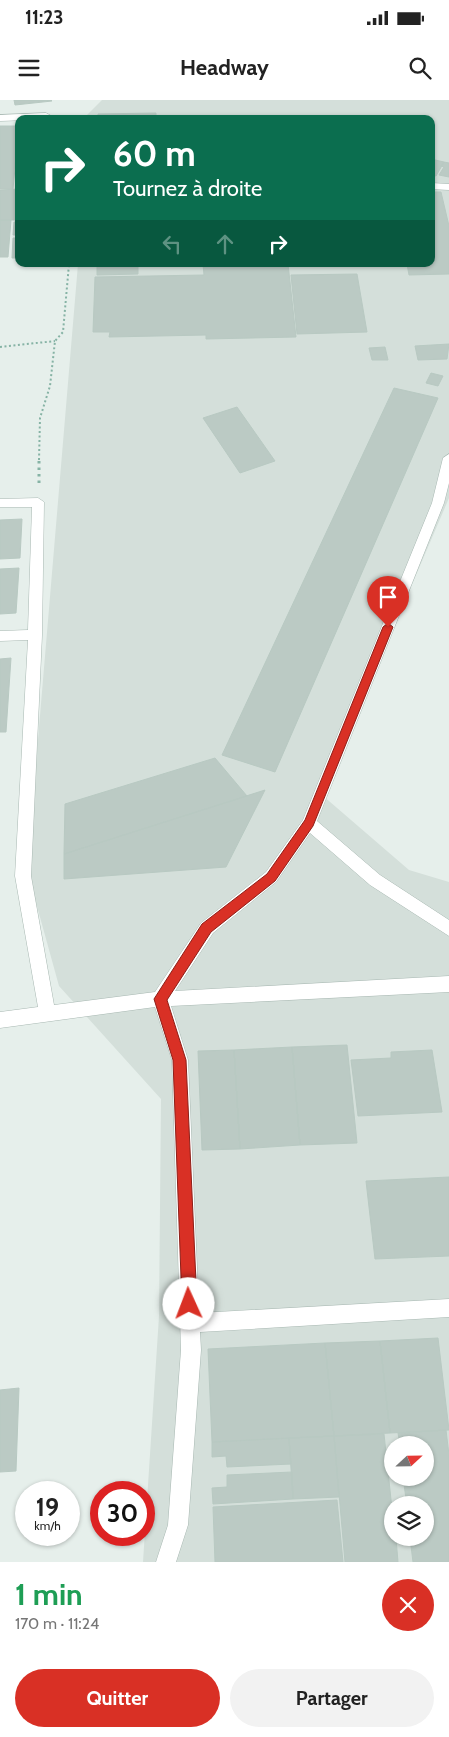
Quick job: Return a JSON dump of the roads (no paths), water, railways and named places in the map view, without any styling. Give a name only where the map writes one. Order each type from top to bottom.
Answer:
[{"type":"street","points":[[0,118],[15,117]]},
{"type":"street","points":[[435,186],[449,187]]},
{"type":"street","points":[[160,999],[206,928],[271,877],[309,823],[438,503],[449,458]]},
{"type":"street","points":[[0,503],[38,502],[35,635],[23,876],[47,1012]]},
{"type":"street","points":[[0,636],[35,635]]},
{"type":"street","points":[[309,823],[375,880],[449,929]]},
{"type":"street","points":[[0,1020],[47,1012],[160,999],[449,984]]},
{"type":"street","points":[[160,999],[180,1060],[191,1350],[178,1524],[166,1562]]},
{"type":"street","points":[[190,1323],[449,1308]]}]
